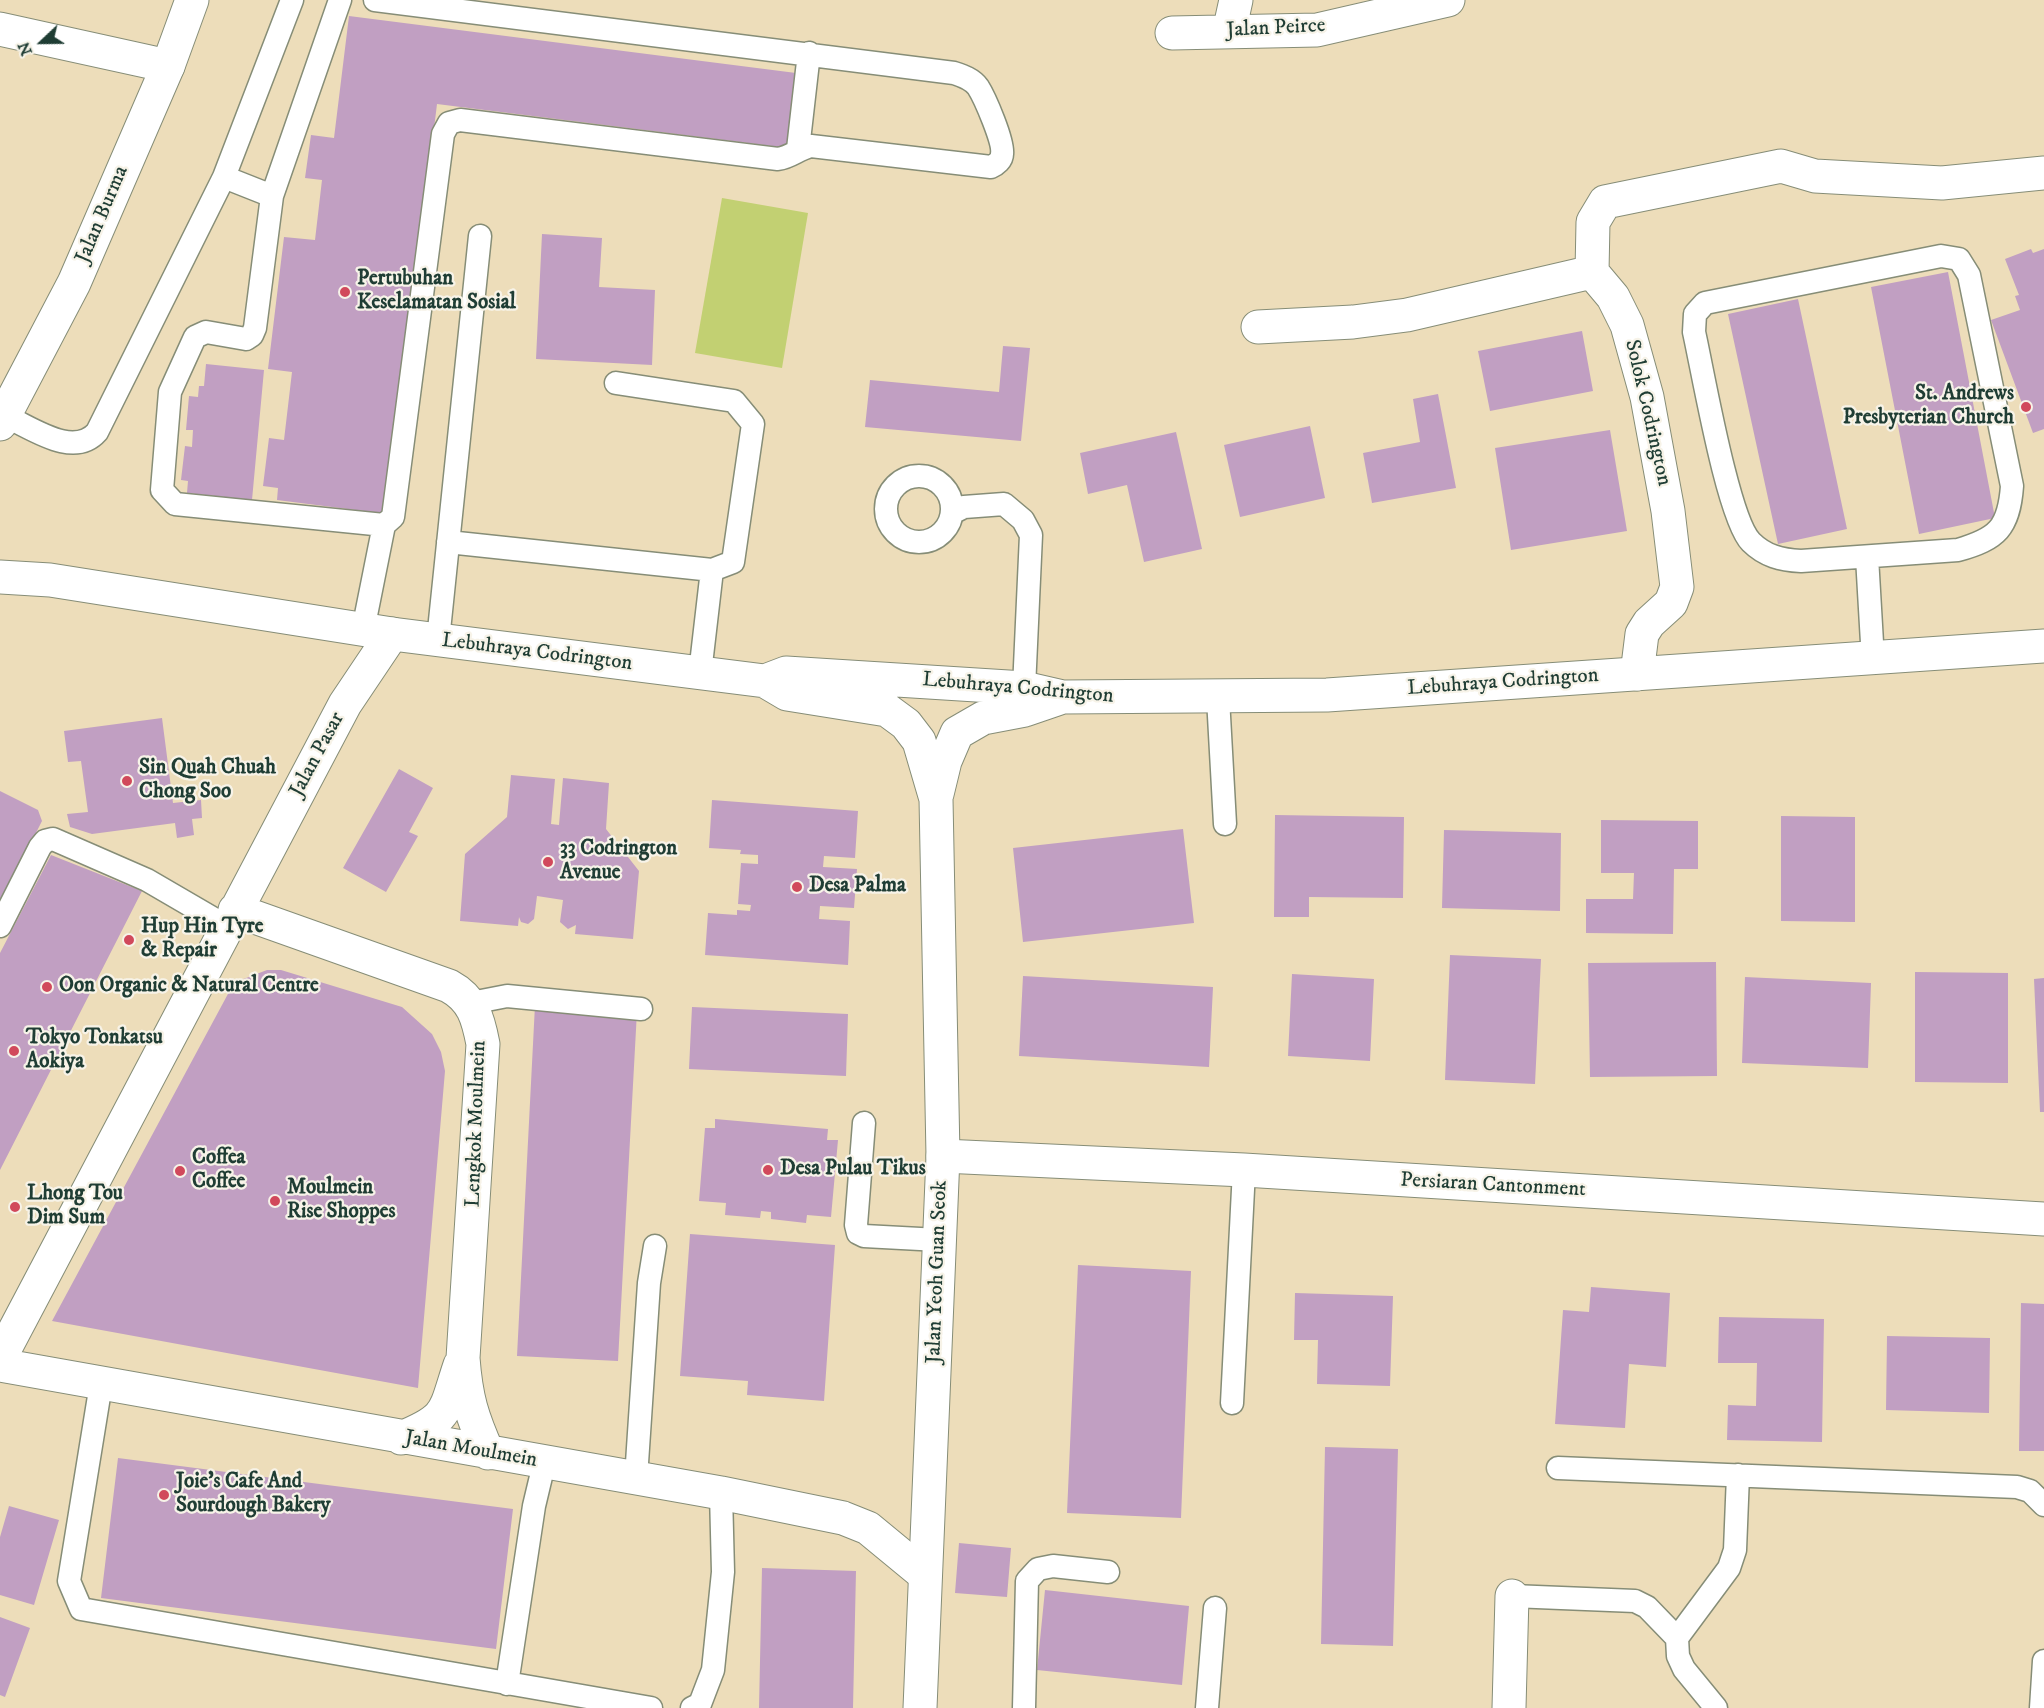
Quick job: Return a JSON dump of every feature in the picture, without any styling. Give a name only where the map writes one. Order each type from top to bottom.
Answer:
[{"type":"street","name":"Jalan Burma","points":[[2,420],[74,283],[168,66],[192,0]]},
{"type":"street","points":[[1229,32],[1236,0]]},
{"type":"street","name":"Jalan Peirce","points":[[1172,33],[1317,30],[1448,0]]},
{"type":"street","points":[[0,29],[168,66]]},
{"type":"street","points":[[1258,327],[1353,322],[1407,315],[1592,272],[1593,222],[1605,202],[1781,166],[1815,176],[1942,183],[2044,173]]},
{"type":"street","name":"Solok Codrington","points":[[1592,272],[1613,297],[1627,324],[1647,397],[1668,510],[1677,588],[1671,603],[1649,622],[1642,634],[1636,674]]},
{"type":"street","name":"Lebuhraya Codrington","points":[[0,577],[50,580],[378,632],[765,681],[786,673],[1024,688],[1063,697],[1218,698],[1339,694],[1873,660],[2044,646]]},
{"type":"street","name":"Jalan Pasar","points":[[0,1358],[230,918],[345,704],[378,632]]},
{"type":"street","name":"Jalan Yeoh Guan Seok","points":[[765,681],[787,694],[887,710],[906,724],[919,741],[936,799]]},
{"type":"street","name":"Jalan Yeoh Guan Seok","points":[[920,1708],[943,1156],[936,799],[945,761],[957,733],[983,718],[1025,710],[1063,697]]},
{"type":"street","points":[[230,918],[449,986],[462,993],[471,1003]]},
{"type":"street","name":"Lengkok Moulmein","points":[[471,1003],[479,1021],[483,1044],[463,1358],[466,1396],[472,1418],[488,1453]]},
{"type":"street","name":"Persiaran Cantonment","points":[[943,1156],[1244,1170],[2044,1219]]},
{"type":"street","name":"Lengkok Moulmein","points":[[401,1438],[431,1426],[441,1417],[463,1358]]},
{"type":"street","name":"Jalan Moulmein","points":[[0,1365],[544,1464],[721,1493],[851,1522],[868,1528],[926,1575]]},
{"type":"street","points":[[1509,1708],[1512,1596]]},
{"type":"lane","points":[[2,420],[70,444],[89,441],[96,432],[224,177],[292,0]]},
{"type":"lane","points":[[340,0],[272,196],[252,335],[246,339],[206,332],[195,338],[170,392],[161,480],[166,497],[175,504],[384,525]]},
{"type":"lane","points":[[375,0],[954,73],[968,78],[977,86],[1001,144],[1003,155],[998,164],[991,167],[811,146],[798,149],[788,158],[778,159],[460,120],[449,123],[443,134],[393,517],[384,525],[378,632]]},
{"type":"lane","points":[[798,149],[809,53]]},
{"type":"lane","points":[[224,177],[272,196]]},
{"type":"lane","points":[[438,640],[480,236]]},
{"type":"lane","points":[[1941,256],[1959,259],[1969,275],[2012,486],[2010,512],[1999,532],[1978,544],[1958,550],[1867,557],[1786,561],[1766,555],[1749,540],[1739,523],[1734,507],[1694,332],[1695,314],[1705,303],[1941,256]]},
{"type":"lane","points":[[448,542],[712,570],[733,562],[753,424],[734,401],[616,382]]},
{"type":"lane","points":[[952,513],[964,507],[1004,504],[1023,520],[1031,535],[1024,688]]},
{"type":"lane","points":[[1867,557],[1873,660]]},
{"type":"lane","points":[[700,673],[712,570]]},
{"type":"lane","points":[[1218,698],[1225,824]]},
{"type":"lane","points":[[0,926],[40,847],[45,841],[53,839],[230,918]]},
{"type":"lane","points":[[471,1003],[507,996],[641,1008]]},
{"type":"lane","points":[[864,1123],[856,1225],[858,1233],[864,1236],[939,1240]]},
{"type":"lane","points":[[1232,1403],[1244,1170]]},
{"type":"lane","points":[[636,1478],[649,1283],[655,1246]]},
{"type":"lane","points":[[101,1384],[69,1581],[81,1610],[364,1656],[507,1684],[651,1708]]},
{"type":"lane","points":[[507,1684],[534,1506],[544,1464]]},
{"type":"lane","points":[[1558,1468],[2017,1487],[2030,1491],[2044,1504]]},
{"type":"lane","points":[[1716,1708],[1684,1669],[1678,1656],[1677,1638],[1729,1568],[1735,1550],[1738,1475]]},
{"type":"lane","points":[[692,1708],[700,1704],[713,1670],[723,1572],[721,1493]]},
{"type":"lane","points":[[1024,1708],[1027,1581],[1038,1569],[1053,1566],[1108,1572]]},
{"type":"lane","points":[[1512,1596],[1635,1601],[1647,1607],[1677,1638]]},
{"type":"lane","points":[[1207,1708],[1215,1608]]},
{"type":"lane","points":[[2041,1708],[2044,1661]]},
{"type":"green space","points":[[722,198],[808,213],[782,368],[695,353]]},
{"type":"building","points":[[349,16],[796,73],[788,148],[437,104],[387,514],[277,500],[278,488],[263,486],[269,438],[284,440],[292,372],[268,369],[284,237],[315,240],[322,180],[305,178],[311,135],[334,138]]},
{"type":"building","points":[[542,234],[602,238],[599,287],[655,290],[652,365],[536,359]]},
{"type":"building","points":[[2031,249],[2033,253],[2044,249],[2044,429],[2033,433],[1991,320],[2020,310],[2015,296],[2019,295],[2005,259]]},
{"type":"building","points":[[1948,272],[1995,518],[1919,534],[1871,287]]},
{"type":"building","points":[[1798,299],[1847,529],[1778,544],[1728,314]]},
{"type":"building","points":[[1582,331],[1593,391],[1490,411],[1478,351]]},
{"type":"building","points":[[1003,346],[1030,348],[1021,441],[865,427],[870,380],[999,392]]},
{"type":"building","points":[[206,364],[264,370],[252,500],[187,493],[188,481],[181,480],[185,446],[192,447],[193,430],[186,430],[189,396],[198,397],[199,386],[204,386]]},
{"type":"building","points":[[1438,394],[1456,488],[1372,503],[1363,453],[1420,442],[1413,399]]},
{"type":"building","points":[[1310,426],[1325,498],[1240,517],[1224,445]]},
{"type":"building","points":[[1610,430],[1627,531],[1511,550],[1495,448]]},
{"type":"building","points":[[1176,432],[1202,549],[1144,562],[1127,485],[1088,494],[1080,453]]},
{"type":"building","name":"Sin Quah Chuah Chong Soo","points":[[162,718],[173,803],[201,800],[202,818],[192,819],[194,835],[177,838],[175,823],[92,834],[70,827],[67,814],[88,812],[81,761],[68,762],[64,731]]},
{"type":"building","points":[[399,769],[433,788],[409,832],[418,836],[386,892],[343,868]]},
{"type":"building","name":"33 Codrington Avenue","points":[[511,775],[555,779],[551,824],[559,825],[563,778],[609,783],[606,829],[639,871],[633,939],[575,934],[576,925],[568,929],[560,922],[563,900],[537,896],[534,919],[528,924],[521,922],[519,917],[518,926],[460,921],[465,854],[507,817]]},
{"type":"building","points":[[0,791],[38,810],[42,821],[0,904]]},
{"type":"building","name":"Desa Palma","points":[[712,800],[858,811],[855,858],[824,856],[823,867],[857,869],[854,908],[820,906],[819,919],[850,921],[848,965],[705,955],[708,913],[737,915],[737,910],[750,911],[751,905],[738,904],[741,863],[758,864],[758,855],[740,854],[741,850],[709,848]]},
{"type":"building","points":[[1275,815],[1404,817],[1403,898],[1309,897],[1309,917],[1274,917]]},
{"type":"building","points":[[1781,816],[1855,817],[1855,922],[1781,921]]},
{"type":"building","points":[[1601,820],[1698,821],[1698,869],[1674,869],[1673,934],[1586,933],[1586,899],[1633,899],[1634,873],[1601,873]]},
{"type":"building","points":[[1183,829],[1194,923],[1023,942],[1013,848]]},
{"type":"building","points":[[1444,830],[1561,833],[1560,911],[1442,908]]},
{"type":"building","points":[[51,855],[142,891],[0,1170],[0,953]]},
{"type":"building","points":[[1450,955],[1541,959],[1535,1084],[1445,1080]]},
{"type":"building","points":[[1716,962],[1717,1076],[1590,1077],[1588,963]]},
{"type":"building","name":"Moulmein Rise Shoppes","points":[[267,970],[281,970],[402,1007],[432,1034],[441,1052],[445,1071],[418,1388],[52,1321],[229,992],[241,980]]},
{"type":"building","points":[[1915,972],[2008,973],[2008,1083],[1915,1082]]},
{"type":"building","points":[[1292,974],[1374,979],[1370,1061],[1288,1056]]},
{"type":"building","points":[[1023,976],[1213,987],[1209,1067],[1019,1056]]},
{"type":"building","points":[[1745,977],[1871,983],[1868,1068],[1742,1063]]},
{"type":"building","points":[[2044,978],[2044,1112],[2040,1112],[2034,979]]},
{"type":"building","points":[[535,1005],[637,1011],[618,1361],[517,1356]]},
{"type":"building","points":[[692,1007],[848,1014],[846,1076],[689,1069]]},
{"type":"building","name":"Desa Pulau Tikus","points":[[715,1119],[828,1129],[827,1140],[838,1140],[831,1217],[807,1215],[806,1223],[771,1219],[771,1212],[761,1211],[760,1218],[725,1215],[726,1203],[699,1201],[705,1128],[715,1128]]},
{"type":"building","points":[[690,1234],[835,1245],[824,1401],[747,1395],[748,1381],[680,1376]]},
{"type":"building","points":[[1078,1265],[1191,1271],[1181,1518],[1067,1513]]},
{"type":"building","points":[[1591,1287],[1670,1293],[1666,1367],[1629,1364],[1625,1428],[1555,1424],[1563,1310],[1589,1312]]},
{"type":"building","points":[[1295,1293],[1393,1296],[1390,1386],[1317,1384],[1318,1340],[1294,1340]]},
{"type":"building","points":[[2021,1303],[2044,1304],[2044,1451],[2019,1451]]},
{"type":"building","points":[[1719,1317],[1824,1319],[1822,1442],[1727,1440],[1728,1405],[1756,1406],[1757,1363],[1718,1363]]},
{"type":"building","points":[[1887,1336],[1990,1338],[1989,1413],[1886,1410]]},
{"type":"building","points":[[1325,1447],[1398,1449],[1393,1646],[1321,1644]]},
{"type":"building","points":[[118,1458],[513,1509],[496,1649],[101,1598]]},
{"type":"building","points":[[9,1506],[59,1520],[34,1605],[0,1595],[0,1537]]},
{"type":"building","points":[[959,1543],[1011,1548],[1007,1597],[955,1593]]},
{"type":"building","points":[[762,1568],[856,1571],[853,1708],[759,1708]]},
{"type":"building","points":[[1045,1590],[1189,1606],[1182,1685],[1037,1670]]},
{"type":"building","points":[[0,1617],[30,1628],[5,1697],[0,1695]]},
{"type":"place","name":"Pertubuhan Keselamatan Sosial","points":[[345,292]]},
{"type":"place","name":"St. Andrews Presbyterian Church","points":[[2026,407]]},
{"type":"place","name":"Sin Quah Chuah Chong Soo","points":[[127,781]]},
{"type":"place","name":"33 Codrington Avenue","points":[[548,862]]},
{"type":"place","name":"Desa Palma","points":[[797,887]]},
{"type":"place","name":"Hup Hin Tyre & Repair","points":[[129,940]]},
{"type":"place","name":"Oon Organic & Natural Centre","points":[[47,987]]},
{"type":"place","name":"Tokyo Tonkatsu Aokiya","points":[[14,1051]]},
{"type":"place","name":"Desa Pulau Tikus","points":[[768,1170]]},
{"type":"place","name":"Coffea Coffee","points":[[180,1171]]},
{"type":"place","name":"Moulmein Rise Shoppes","points":[[275,1201]]},
{"type":"place","name":"Lhong Tou Dim Sum","points":[[15,1207]]},
{"type":"place","name":"Joie’s Cafe And Sourdough Bakery","points":[[164,1495]]}]
